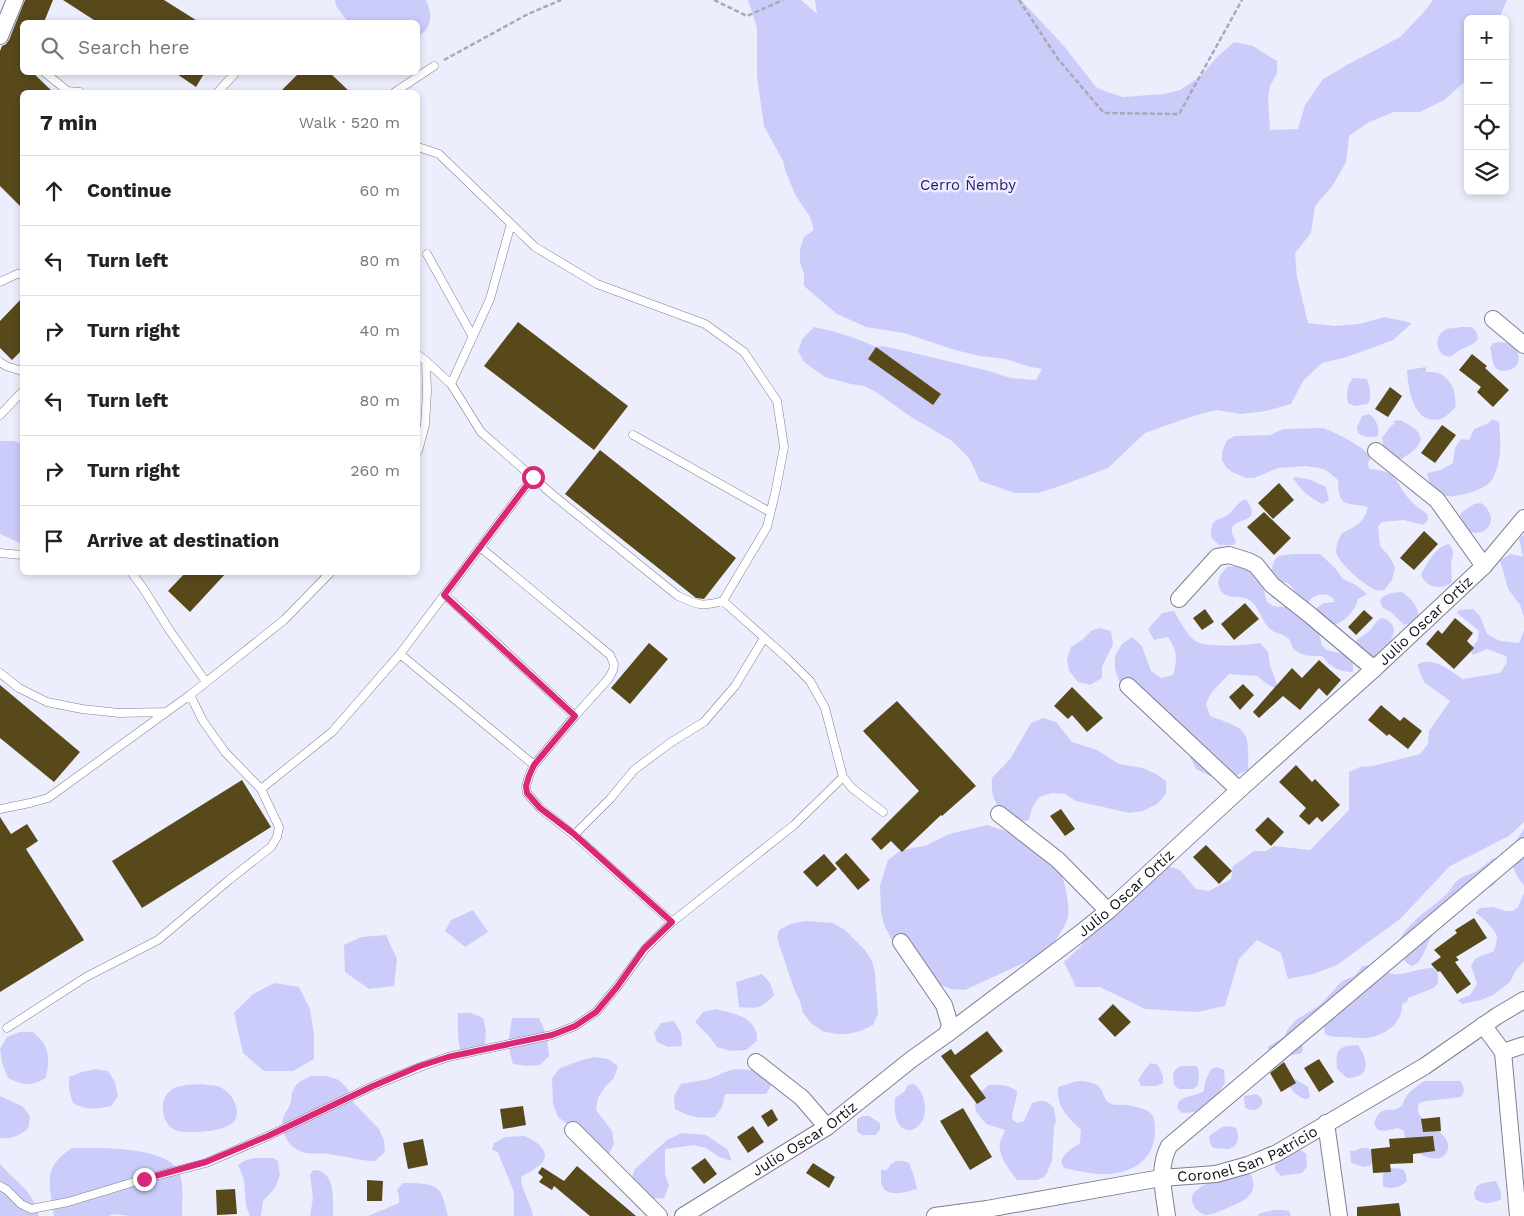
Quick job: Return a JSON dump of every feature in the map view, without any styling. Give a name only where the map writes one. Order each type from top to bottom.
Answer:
[{"type":"street","points":[[0,36],[9,5]]},
{"type":"street","points":[[1493,318],[1524,345]]},
{"type":"street","points":[[1376,451],[1437,500],[1484,566]]},
{"type":"street","name":"Julio Oscar Ortíz","points":[[683,1216],[827,1127],[905,1064],[1108,911],[1374,669],[1484,566],[1524,518]]},
{"type":"street","points":[[1179,599],[1217,557],[1229,555],[1248,561],[1256,565],[1272,585],[1374,669]]},
{"type":"street","points":[[1128,686],[1239,790]]},
{"type":"street","points":[[999,814],[1058,860],[1108,911]]},
{"type":"street","points":[[1167,1216],[1162,1178],[1164,1156],[1169,1146],[1524,846]]},
{"type":"street","points":[[901,942],[944,1006],[950,1025],[947,1034]]},
{"type":"street","name":"Coronel San Patricio","points":[[936,1216],[987,1212],[1162,1178],[1216,1174],[1248,1165],[1277,1153],[1425,1066],[1483,1025],[1524,1000]]},
{"type":"street","points":[[1483,1025],[1503,1052],[1518,1216]]},
{"type":"street","points":[[1503,1052],[1524,1045]]},
{"type":"street","points":[[756,1062],[802,1098],[827,1127]]},
{"type":"street","points":[[1326,1124],[1340,1216]]},
{"type":"street","points":[[573,1130],[659,1216]]},
{"type":"lane","points":[[398,90],[434,66]]},
{"type":"lane","points":[[48,75],[66,90]]},
{"type":"lane","points":[[220,90],[233,75]]},
{"type":"lane","points":[[420,148],[439,154],[535,247],[597,284],[705,324],[744,352],[777,400],[784,446],[767,527],[722,601],[706,605],[696,605],[678,596],[481,432],[451,384],[420,356]]},
{"type":"lane","points":[[451,384],[490,299],[511,224]]},
{"type":"lane","points":[[427,254],[473,337]]},
{"type":"lane","points":[[0,282],[20,274]]},
{"type":"lane","points":[[420,443],[425,424],[426,361]]},
{"type":"lane","points":[[0,362],[20,370]]},
{"type":"lane","points":[[0,415],[20,394]]},
{"type":"lane","points":[[633,435],[770,512]]},
{"type":"lane","points":[[262,789],[332,732],[400,654],[533,477]]},
{"type":"lane","points":[[480,547],[610,655],[614,664],[609,678],[534,765],[526,786],[527,793],[540,808],[574,834],[672,922]]},
{"type":"lane","points":[[0,553],[20,555]]},
{"type":"lane","points":[[133,575],[206,682]]},
{"type":"lane","points":[[0,809],[48,798],[190,695],[284,620],[325,575]]},
{"type":"lane","points":[[444,595],[575,716]]},
{"type":"lane","points":[[722,601],[787,658],[810,681],[825,708],[843,776],[852,788],[883,812]]},
{"type":"lane","points":[[574,834],[610,799],[634,770],[670,743],[704,722],[736,686],[764,638]]},
{"type":"lane","points":[[400,654],[534,765]]},
{"type":"lane","points":[[0,674],[19,688],[47,702],[82,709],[119,713],[167,712]]},
{"type":"lane","points":[[7,1028],[86,977],[158,940],[271,846],[277,837],[279,827],[262,789],[225,752],[202,721],[190,695]]},
{"type":"lane","points":[[0,1186],[7,1190],[21,1204],[31,1209],[68,1202],[206,1162],[268,1136],[420,1066],[448,1057],[552,1035],[575,1026],[596,1012],[617,987],[644,949],[672,922],[794,825],[843,776]]},
{"type":"path","points":[[434,66],[528,14],[561,0]]},
{"type":"path","points":[[714,0],[747,16],[783,0]]},
{"type":"path","points":[[1019,0],[1058,60],[1104,113],[1179,114],[1242,0]]},
{"type":"green space","points":[[335,0],[426,0],[430,20],[429,25],[420,35],[420,20],[346,20],[336,6]]},
{"type":"green space","name":"Cerro Ñemby","points":[[748,0],[801,0],[817,14],[815,0],[1021,0],[1064,46],[1096,87],[1123,97],[1164,94],[1180,90],[1201,76],[1216,58],[1234,42],[1253,46],[1277,61],[1277,73],[1270,86],[1268,99],[1270,130],[1298,129],[1305,105],[1323,79],[1400,37],[1433,0],[1507,0],[1501,15],[1464,15],[1464,82],[1444,100],[1420,112],[1394,112],[1369,122],[1349,136],[1346,162],[1333,185],[1315,206],[1311,233],[1295,253],[1297,277],[1308,323],[1335,326],[1359,324],[1385,317],[1412,323],[1393,340],[1347,357],[1322,363],[1303,381],[1291,404],[1266,411],[1241,414],[1217,410],[1193,416],[1145,433],[1108,468],[1038,493],[1015,493],[980,481],[969,458],[952,441],[908,415],[876,392],[864,386],[825,377],[804,362],[798,351],[802,339],[814,327],[846,335],[876,347],[893,348],[1011,378],[1036,380],[1042,369],[1005,359],[955,350],[904,333],[866,327],[837,314],[804,286],[800,249],[804,237],[814,230],[810,217],[796,196],[783,161],[764,126],[757,77],[757,28]]},
{"type":"green space","points":[[1472,327],[1477,333],[1478,339],[1473,344],[1450,357],[1443,354],[1438,348],[1440,334],[1447,329]]},
{"type":"green space","points":[[1501,342],[1514,347],[1519,357],[1516,366],[1511,370],[1501,371],[1494,365],[1490,348],[1493,343]]},
{"type":"green space","points":[[1426,367],[1426,372],[1440,374],[1453,387],[1455,408],[1443,418],[1433,420],[1425,418],[1419,412],[1411,396],[1407,370]]},
{"type":"green space","points":[[1353,378],[1367,379],[1370,391],[1368,404],[1354,406],[1348,403],[1347,390]]},
{"type":"green space","points":[[1369,414],[1377,424],[1378,436],[1368,437],[1358,433],[1357,427],[1362,416]]},
{"type":"green space","points":[[1492,419],[1499,422],[1500,444],[1498,466],[1492,480],[1483,487],[1460,495],[1446,496],[1438,493],[1431,486],[1427,473],[1441,470],[1453,463],[1455,449],[1459,441],[1462,439],[1469,440],[1474,429],[1487,424]]},
{"type":"green space","points":[[1400,420],[1416,430],[1421,440],[1415,449],[1400,460],[1384,451],[1382,438],[1395,423],[1393,421]]},
{"type":"green space","points":[[1323,428],[1349,440],[1367,453],[1371,457],[1368,463],[1369,469],[1387,472],[1392,475],[1411,501],[1427,514],[1428,520],[1423,525],[1404,520],[1382,522],[1378,527],[1380,546],[1389,556],[1395,567],[1392,580],[1384,590],[1371,588],[1353,574],[1338,557],[1336,547],[1342,533],[1361,521],[1368,507],[1349,504],[1342,500],[1338,489],[1338,480],[1326,470],[1306,466],[1278,468],[1254,478],[1246,478],[1232,472],[1222,460],[1222,452],[1227,440],[1235,436],[1270,435],[1283,429]]},
{"type":"green space","points":[[0,441],[14,441],[20,443],[20,543],[0,534]]},
{"type":"green space","points":[[1293,478],[1308,479],[1326,487],[1329,500],[1323,504],[1314,499],[1299,486]]},
{"type":"green space","points":[[1246,499],[1251,507],[1252,514],[1232,527],[1232,533],[1236,542],[1233,545],[1219,545],[1211,537],[1214,521],[1226,516]]},
{"type":"green space","points":[[1481,503],[1490,513],[1491,520],[1488,528],[1477,533],[1463,532],[1459,519],[1461,513],[1474,504]]},
{"type":"green space","points":[[1524,535],[1524,617],[1520,605],[1508,589],[1500,560],[1511,554],[1523,557],[1519,538]]},
{"type":"green space","points":[[1449,544],[1453,552],[1451,564],[1452,582],[1444,587],[1434,587],[1423,579],[1421,574],[1436,551]]},
{"type":"green space","points":[[1320,554],[1335,568],[1343,579],[1356,585],[1367,594],[1358,599],[1352,612],[1345,619],[1333,625],[1317,612],[1317,608],[1323,603],[1335,602],[1330,596],[1323,594],[1309,601],[1311,614],[1317,626],[1322,645],[1326,650],[1349,657],[1352,661],[1353,672],[1335,668],[1322,656],[1299,653],[1293,648],[1287,637],[1274,632],[1268,627],[1252,602],[1248,599],[1225,595],[1219,587],[1221,574],[1227,567],[1243,567],[1253,573],[1264,584],[1265,596],[1269,603],[1276,606],[1292,606],[1295,594],[1293,588],[1288,583],[1281,582],[1270,574],[1274,561],[1278,556]]},
{"type":"green space","points":[[1402,592],[1409,597],[1418,611],[1418,619],[1413,623],[1404,625],[1391,612],[1382,607],[1380,601],[1382,597],[1391,593]]},
{"type":"green space","points":[[1473,609],[1480,616],[1487,634],[1500,641],[1519,643],[1524,630],[1524,822],[1509,836],[1450,866],[1400,919],[1337,965],[1313,974],[1288,979],[1281,953],[1257,940],[1239,959],[1225,1006],[1197,1012],[1145,1009],[1100,987],[1076,987],[1064,962],[1082,945],[1083,936],[1168,866],[1180,870],[1196,889],[1209,891],[1231,879],[1233,866],[1254,851],[1266,851],[1274,846],[1310,850],[1349,810],[1349,772],[1360,767],[1373,766],[1420,754],[1428,744],[1429,731],[1450,701],[1424,682],[1417,665],[1429,661],[1435,662],[1463,679],[1500,673],[1507,662],[1506,656],[1487,649],[1473,655],[1470,650],[1478,640],[1479,631],[1457,613],[1459,610]]},
{"type":"green space","points":[[1174,611],[1188,634],[1199,643],[1226,646],[1260,643],[1268,652],[1270,665],[1279,690],[1257,676],[1229,674],[1211,693],[1206,704],[1210,716],[1232,724],[1244,732],[1248,746],[1248,770],[1235,776],[1210,776],[1196,769],[1190,757],[1187,744],[1119,681],[1115,669],[1115,656],[1122,644],[1132,637],[1142,646],[1151,671],[1161,678],[1173,675],[1176,655],[1171,642],[1168,637],[1154,640],[1148,629],[1162,613]]},
{"type":"green space","points":[[1382,618],[1392,624],[1394,632],[1380,655],[1374,659],[1359,651],[1356,641]]},
{"type":"green space","points":[[1099,628],[1111,631],[1113,644],[1102,667],[1102,678],[1090,685],[1078,682],[1069,671],[1067,659],[1071,647],[1091,631]]},
{"type":"green space","points":[[1043,718],[1056,722],[1072,742],[1097,750],[1119,764],[1143,768],[1156,774],[1166,781],[1166,794],[1157,804],[1143,811],[1130,813],[1076,801],[1065,794],[1052,793],[1039,797],[1032,808],[1029,820],[1015,823],[996,804],[992,792],[992,778],[1010,759],[1031,723]]},
{"type":"green space","points":[[987,825],[1028,839],[1050,852],[1058,864],[1064,883],[1068,902],[1068,917],[1062,931],[1046,953],[965,990],[951,989],[926,979],[903,961],[884,925],[881,912],[880,886],[888,860],[900,851],[927,845],[949,834]]},
{"type":"green space","points":[[1524,829],[1524,885],[1514,870],[1509,852]]},
{"type":"green space","points":[[1493,858],[1499,860],[1501,873],[1494,885],[1481,891],[1435,931],[1418,963],[1412,966],[1405,961],[1400,954],[1398,943],[1407,928],[1448,893],[1459,879],[1476,872]]},
{"type":"green space","points":[[1524,893],[1524,961],[1516,970],[1510,982],[1493,995],[1462,1004],[1458,1000],[1470,995],[1477,984],[1471,965],[1476,958],[1494,951],[1497,939],[1492,928],[1475,913],[1480,908],[1493,907],[1513,911],[1518,907]]},
{"type":"green space","points":[[473,910],[488,932],[465,947],[445,931],[451,920]]},
{"type":"green space","points":[[806,921],[833,923],[845,930],[865,950],[872,961],[875,973],[878,1013],[873,1025],[861,1031],[836,1034],[822,1031],[811,1023],[803,1013],[777,938],[779,930],[790,924]]},
{"type":"green space","points":[[386,935],[397,959],[394,986],[369,989],[345,972],[344,945],[361,937]]},
{"type":"green space","points":[[1376,965],[1384,971],[1398,974],[1433,968],[1438,974],[1438,983],[1434,988],[1408,998],[1407,1002],[1402,1004],[1402,1010],[1397,1021],[1384,1033],[1369,1038],[1330,1036],[1325,1034],[1323,1021],[1301,1041],[1302,1053],[1277,1055],[1269,1053],[1268,1047],[1285,1036],[1287,1030],[1296,1020],[1320,1005],[1342,981],[1354,976],[1362,966]]},
{"type":"green space","points":[[762,974],[770,983],[774,995],[759,1007],[739,1007],[736,982]]},
{"type":"green space","points":[[274,983],[299,987],[310,1009],[314,1034],[314,1059],[293,1071],[264,1071],[243,1053],[234,1013],[253,994]]},
{"type":"green space","points":[[715,1009],[738,1015],[748,1020],[756,1030],[757,1041],[746,1050],[731,1051],[717,1047],[695,1022],[703,1012]]},
{"type":"green space","points":[[458,1013],[471,1013],[483,1018],[486,1030],[485,1044],[474,1051],[460,1050]]},
{"type":"green space","points":[[512,1018],[539,1018],[546,1037],[549,1056],[540,1065],[526,1066],[513,1064],[509,1041]]},
{"type":"green space","points":[[674,1021],[681,1033],[682,1046],[668,1047],[657,1042],[654,1033],[661,1023]]},
{"type":"green space","points":[[20,1032],[33,1032],[46,1047],[48,1064],[46,1078],[23,1084],[8,1078],[2,1063],[0,1049],[7,1037]]},
{"type":"green space","points":[[1358,1045],[1364,1056],[1366,1067],[1361,1075],[1347,1078],[1337,1069],[1337,1053],[1346,1046]]},
{"type":"green space","points":[[594,1057],[608,1059],[618,1066],[614,1078],[598,1098],[596,1110],[612,1131],[614,1144],[608,1156],[558,1117],[553,1104],[552,1078],[560,1068]]},
{"type":"green space","points":[[1151,1063],[1158,1065],[1163,1076],[1163,1083],[1156,1086],[1141,1086],[1138,1080]]},
{"type":"green space","points":[[1182,1066],[1197,1066],[1199,1072],[1198,1085],[1193,1089],[1179,1089],[1174,1085],[1174,1071]]},
{"type":"green space","points":[[1217,1067],[1224,1070],[1225,1083],[1210,1107],[1195,1112],[1182,1113],[1177,1108],[1179,1101],[1203,1092],[1211,1069]]},
{"type":"green space","points":[[95,1069],[108,1071],[115,1082],[118,1096],[111,1106],[91,1109],[78,1106],[73,1103],[69,1090],[69,1077]]},
{"type":"green space","points":[[736,1069],[765,1071],[773,1082],[766,1094],[725,1094],[722,1107],[715,1117],[694,1117],[675,1109],[674,1096],[681,1084],[709,1079]]},
{"type":"green space","points":[[311,1076],[327,1076],[339,1080],[348,1089],[352,1101],[379,1129],[384,1140],[385,1152],[375,1161],[329,1154],[306,1153],[295,1149],[287,1140],[282,1124],[284,1114],[291,1103],[293,1090],[302,1080]]},
{"type":"green space","points":[[1295,1079],[1308,1087],[1310,1097],[1307,1099],[1302,1098],[1292,1090],[1289,1085]]},
{"type":"green space","points":[[1077,1081],[1096,1085],[1110,1103],[1138,1107],[1151,1113],[1155,1124],[1154,1142],[1147,1157],[1141,1163],[1127,1170],[1109,1174],[1064,1168],[1061,1162],[1062,1159],[1080,1143],[1081,1130],[1067,1116],[1061,1106],[1058,1087]]},
{"type":"green space","points":[[1424,1081],[1460,1081],[1464,1087],[1461,1097],[1419,1103],[1419,1114],[1442,1134],[1448,1144],[1448,1149],[1439,1158],[1424,1156],[1417,1152],[1410,1146],[1404,1131],[1398,1128],[1385,1131],[1378,1130],[1374,1124],[1380,1113],[1398,1108],[1402,1105],[1406,1096]]},
{"type":"green space","points":[[203,1084],[220,1087],[229,1093],[237,1109],[235,1120],[231,1124],[217,1130],[177,1131],[167,1123],[163,1112],[166,1095],[177,1087]]},
{"type":"green space","points":[[914,1084],[919,1089],[924,1100],[925,1112],[922,1121],[917,1127],[911,1130],[904,1129],[895,1113],[895,1098],[905,1091],[908,1085]]},
{"type":"green space","points":[[989,1085],[1007,1086],[1017,1091],[1012,1119],[1017,1123],[1024,1121],[1032,1103],[1044,1101],[1054,1108],[1056,1121],[1052,1160],[1044,1177],[1037,1180],[1017,1180],[1005,1162],[1000,1152],[1000,1140],[1005,1130],[986,1124],[977,1113],[975,1107],[977,1095]]},
{"type":"green space","points":[[1257,1094],[1262,1099],[1262,1105],[1255,1110],[1245,1108],[1244,1096]]},
{"type":"green space","points":[[0,1096],[22,1106],[30,1116],[28,1129],[11,1138],[0,1138]]},
{"type":"green space","points":[[869,1116],[880,1123],[880,1129],[876,1135],[862,1135],[857,1131],[857,1119]]},
{"type":"green space","points":[[1230,1126],[1236,1128],[1238,1133],[1235,1146],[1229,1149],[1213,1148],[1209,1136],[1222,1127]]},
{"type":"green space","points":[[682,1133],[706,1135],[727,1149],[732,1161],[719,1157],[706,1148],[694,1145],[665,1149],[665,1174],[669,1186],[664,1198],[651,1199],[631,1182],[634,1170],[667,1140]]},
{"type":"green space","points":[[524,1136],[537,1143],[544,1150],[545,1155],[541,1164],[521,1177],[533,1216],[514,1216],[514,1192],[498,1152],[492,1150],[494,1143],[505,1137]]},
{"type":"green space","points":[[72,1148],[132,1150],[162,1158],[174,1165],[181,1179],[182,1216],[130,1216],[114,1214],[109,1216],[54,1216],[50,1186],[52,1170],[62,1155]]},
{"type":"green space","points":[[1368,1148],[1373,1153],[1371,1165],[1364,1167],[1351,1163],[1350,1151]]},
{"type":"green space","points":[[1288,1149],[1301,1150],[1306,1154],[1307,1167],[1302,1173],[1281,1176],[1275,1170],[1276,1163]]},
{"type":"green space","points":[[253,1158],[273,1158],[278,1161],[280,1175],[275,1188],[263,1201],[261,1216],[250,1216],[246,1206],[244,1180],[238,1165]]},
{"type":"green space","points":[[896,1161],[909,1163],[917,1189],[891,1193],[883,1188],[881,1170],[887,1170]]},
{"type":"green space","points":[[0,1164],[28,1193],[39,1216],[0,1216]]},
{"type":"green space","points":[[1390,1168],[1403,1169],[1407,1181],[1395,1188],[1383,1186],[1383,1174]]},
{"type":"green space","points":[[313,1170],[320,1171],[329,1180],[333,1194],[333,1216],[310,1216],[313,1198],[310,1175]]},
{"type":"green space","points":[[1245,1173],[1251,1175],[1253,1188],[1251,1193],[1242,1201],[1208,1215],[1202,1214],[1194,1206],[1192,1198],[1201,1187],[1210,1182]]},
{"type":"green space","points":[[1496,1181],[1501,1192],[1501,1199],[1488,1203],[1475,1199],[1474,1193],[1477,1186]]},
{"type":"green space","points":[[403,1183],[424,1184],[438,1189],[442,1195],[448,1216],[368,1216],[399,1203],[397,1190]]},
{"type":"green space","points":[[1273,1210],[1289,1211],[1291,1216],[1258,1216],[1258,1214]]},
{"type":"building","points":[[25,0],[53,0],[45,20],[20,20],[20,75],[35,75],[51,90],[20,90],[20,206],[0,186],[0,51],[2,46],[9,40]]},
{"type":"building","points":[[63,0],[164,0],[196,20],[94,20]]},
{"type":"building","points":[[178,75],[203,75],[196,87]]},
{"type":"building","points":[[297,75],[332,75],[348,90],[282,90]]},
{"type":"building","points":[[20,300],[20,352],[12,360],[0,348],[0,321]]},
{"type":"building","points":[[518,322],[628,406],[594,450],[484,366]]},
{"type":"building","points":[[876,347],[941,394],[933,405],[868,359]]},
{"type":"building","points":[[1472,354],[1487,366],[1485,368],[1509,390],[1493,407],[1477,392],[1481,387],[1459,370]]},
{"type":"building","points":[[1390,387],[1402,396],[1388,417],[1375,409]]},
{"type":"building","points":[[1442,425],[1456,435],[1435,463],[1421,453]]},
{"type":"building","points":[[600,450],[736,558],[704,599],[696,598],[565,494]]},
{"type":"building","points":[[1279,483],[1294,500],[1273,519],[1258,503]]},
{"type":"building","points":[[1264,512],[1291,538],[1274,555],[1247,527]]},
{"type":"building","points":[[1424,531],[1438,544],[1414,570],[1400,558]]},
{"type":"building","points":[[183,575],[224,575],[190,612],[168,591]]},
{"type":"building","points":[[1245,603],[1259,619],[1234,640],[1221,624]]},
{"type":"building","points":[[1205,609],[1214,622],[1202,630],[1193,618]]},
{"type":"building","points":[[1364,610],[1373,618],[1356,635],[1348,627]]},
{"type":"building","points":[[1455,618],[1473,633],[1467,641],[1474,648],[1454,669],[1426,644],[1438,630],[1442,634]]},
{"type":"building","points":[[649,643],[668,659],[630,704],[611,688]]},
{"type":"building","points":[[1319,660],[1341,680],[1327,696],[1319,688],[1300,710],[1283,696],[1259,718],[1253,712],[1292,668],[1302,678]]},
{"type":"building","points":[[1243,684],[1254,695],[1240,710],[1229,697]]},
{"type":"building","points":[[0,685],[80,752],[54,782],[0,738]]},
{"type":"building","points":[[1072,687],[1103,718],[1087,732],[1072,715],[1068,719],[1054,706]]},
{"type":"building","points":[[897,701],[976,786],[941,815],[902,852],[891,841],[881,850],[871,839],[919,791],[863,731]]},
{"type":"building","points":[[1381,705],[1400,721],[1404,717],[1422,731],[1408,749],[1389,734],[1387,736],[1368,720]]},
{"type":"building","points":[[1296,765],[1312,782],[1315,779],[1340,805],[1322,822],[1317,817],[1309,825],[1299,816],[1306,808],[1279,782]]},
{"type":"building","points":[[242,780],[271,827],[142,908],[112,861]]},
{"type":"building","points":[[1061,809],[1075,829],[1065,836],[1050,816]]},
{"type":"building","points":[[0,817],[11,834],[27,824],[38,841],[26,849],[84,940],[0,992]]},
{"type":"building","points":[[1268,817],[1284,832],[1271,846],[1255,830]]},
{"type":"building","points":[[1206,845],[1232,871],[1219,884],[1193,857]]},
{"type":"building","points":[[846,853],[870,880],[858,890],[835,863]]},
{"type":"building","points":[[824,854],[837,869],[817,887],[803,872]]},
{"type":"building","points":[[1474,918],[1487,938],[1456,957],[1459,960],[1455,962],[1471,984],[1457,994],[1440,971],[1438,972],[1431,964],[1441,957],[1434,950],[1457,933],[1455,930]]},
{"type":"building","points":[[1113,1004],[1131,1022],[1115,1037],[1098,1019]]},
{"type":"building","points":[[987,1031],[1003,1051],[970,1076],[986,1098],[977,1104],[941,1056],[951,1049],[955,1055]]},
{"type":"building","points":[[1319,1059],[1334,1082],[1319,1092],[1304,1068]]},
{"type":"building","points":[[1284,1062],[1296,1083],[1281,1092],[1270,1073]]},
{"type":"building","points":[[523,1106],[526,1125],[503,1129],[500,1109]]},
{"type":"building","points":[[963,1108],[992,1157],[970,1170],[940,1121]]},
{"type":"building","points":[[772,1109],[778,1120],[768,1127],[761,1116]]},
{"type":"building","points":[[1440,1117],[1441,1131],[1423,1132],[1421,1119]]},
{"type":"building","points":[[753,1126],[764,1142],[748,1153],[737,1137]]},
{"type":"building","points":[[1433,1136],[1435,1151],[1413,1154],[1413,1163],[1390,1164],[1391,1172],[1373,1173],[1371,1149],[1390,1147],[1389,1139]]},
{"type":"building","points":[[423,1139],[428,1165],[408,1169],[403,1143]]},
{"type":"building","points":[[705,1158],[717,1174],[704,1184],[691,1168]]},
{"type":"building","points":[[813,1163],[835,1177],[829,1188],[806,1173]]},
{"type":"building","points":[[577,1166],[636,1216],[590,1216],[554,1186],[552,1190],[539,1182],[543,1177],[538,1173],[542,1167],[564,1181]]},
{"type":"building","points":[[367,1180],[383,1181],[382,1201],[367,1201]]},
{"type":"building","points":[[235,1189],[237,1214],[217,1215],[216,1190]]},
{"type":"building","points":[[1399,1203],[1401,1216],[1357,1216],[1357,1207]]},
{"type":"route","points":[[144,1179],[206,1162],[268,1136],[420,1066],[448,1057],[552,1035],[575,1026],[596,1012],[617,987],[644,949],[672,922],[574,834],[540,808],[527,793],[526,786],[534,765],[575,716],[444,595],[533,477]]}]
